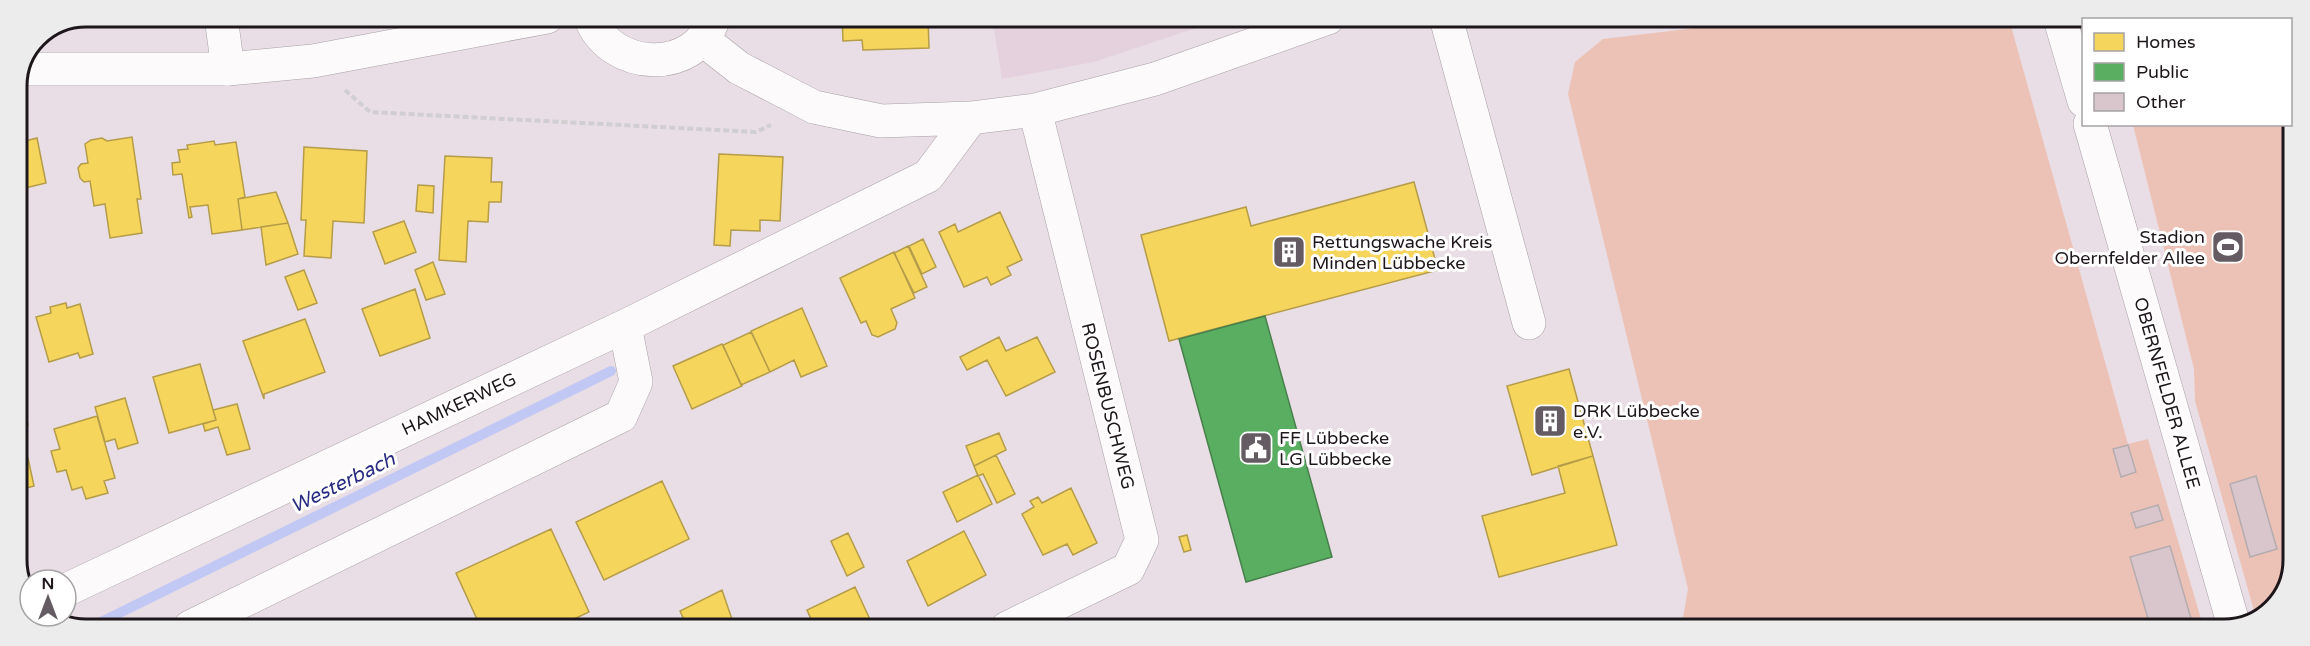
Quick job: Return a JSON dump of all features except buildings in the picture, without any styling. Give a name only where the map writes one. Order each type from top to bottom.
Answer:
[{"type":"street","points":[[222,27],[228,69]]},
{"type":"street","points":[[30,69],[228,69],[313,61],[494,27]]},
{"type":"street","points":[[594,27],[607,44],[625,55],[645,61],[666,59],[685,52],[708,28],[739,68],[814,107],[881,121],[971,118],[1035,111],[1155,79],[1302,27]]},
{"type":"street","points":[[1448,27],[1529,324]]},
{"type":"street","points":[[2062,27],[2082,94]]},
{"type":"street","name":"ROSENBUSCHWEG","points":[[1025,619],[1128,568],[1142,540],[1035,111]]},
{"type":"street","name":"HAMKERWEG","points":[[78,584],[625,326],[928,176],[971,118]]},
{"type":"street","name":"OBERNFELDER ALLEE","points":[[2091,126],[2232,618]]},
{"type":"street","points":[[206,619],[621,416],[636,382],[625,326]]},
{"type":"path","points":[[313,61],[370,112],[756,132],[814,107]]},
{"type":"shaded area","points":[[994,27],[1199,27],[1094,62],[1002,79]]},
{"type":"shaded area","points":[[1704,27],[2011,27],[2128,444],[2148,439],[2201,619],[1683,619],[1688,589],[1568,94],[1575,62],[1603,39]]},
{"type":"shaded area","name":"Stadion Obernfelder Allee","points":[[2133,126],[2283,126],[2283,560],[2281,575],[2273,593],[2266,602],[2254,610],[2195,401],[2194,369]]},
{"type":"waterway","name":"Westerbach","points":[[107,619],[611,371]]},
{"type":"place","name":"Stadion Obernfelder Allee","points":[[2228,247]]},
{"type":"place","name":"Rettungswache Kreis Minden Lübbecke","points":[[1289,252]]},
{"type":"place","name":"DRK Lübbecke e.V.","points":[[1550,421]]},
{"type":"place","name":"FF Lübbecke LG Lübbecke","points":[[1256,448]]}]
